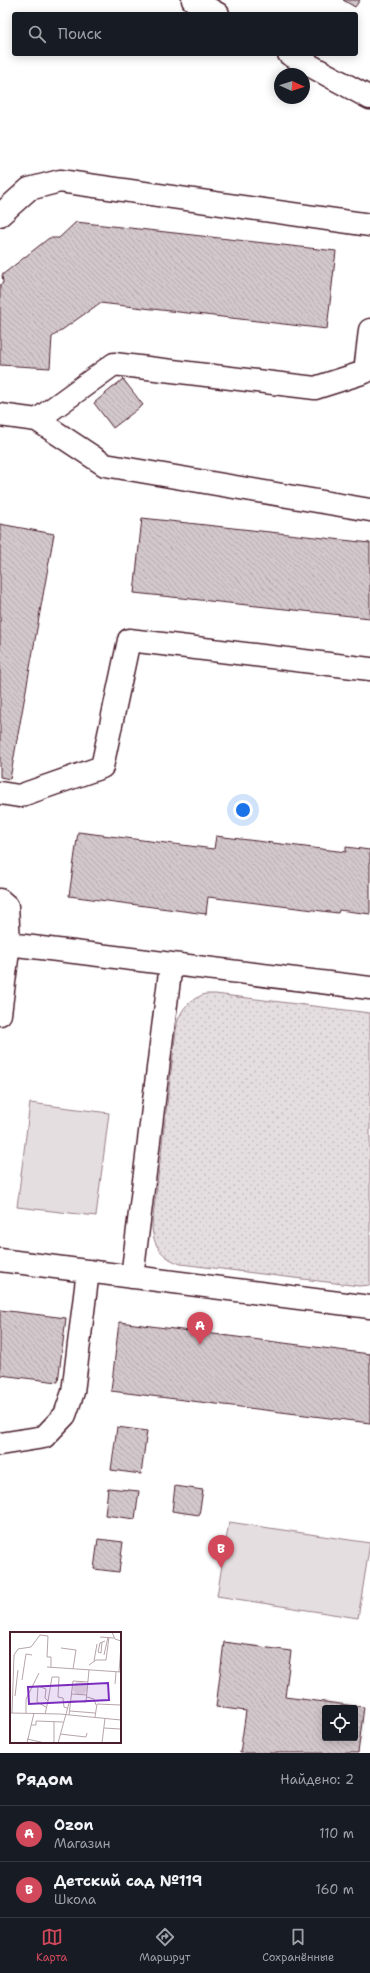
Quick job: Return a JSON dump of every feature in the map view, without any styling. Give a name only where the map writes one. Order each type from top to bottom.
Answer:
[{"type":"street","points":[[193,0],[214,12]]},
{"type":"street","points":[[294,56],[370,98]]},
{"type":"street","points":[[0,215],[29,189],[60,181],[370,225]]},
{"type":"street","points":[[37,420],[114,364],[315,388],[365,372],[370,330]]},
{"type":"street","points":[[0,415],[37,420],[106,465],[370,510]]},
{"type":"street","points":[[0,793],[19,796],[102,767],[129,640],[370,669]]},
{"type":"street","points":[[0,900],[7,906],[0,1014]]},
{"type":"street","points":[[4,943],[370,988]]},
{"type":"street","points":[[132,1277],[171,964]]},
{"type":"street","points":[[0,1260],[370,1307]]},
{"type":"street","points":[[0,1444],[44,1437],[65,1415],[72,1392],[88,1271]]},
{"type":"shaded area","points":[[205,994],[370,1013],[370,1285],[359,1286],[181,1264],[164,1255],[154,1240],[152,1226],[177,1023],[181,1013],[187,1005]]},
{"type":"shaded area","points":[[30,1103],[109,1113],[96,1216],[17,1207]]},
{"type":"shaded area","points":[[229,1522],[370,1543],[358,1618],[217,1596]]},
{"type":"building","points":[[343,0],[360,0],[355,7]]},
{"type":"building","points":[[76,222],[336,251],[327,329],[100,303],[52,337],[50,368],[0,365],[0,285],[3,283],[2,275],[49,238],[59,238]]},
{"type":"building","points":[[123,379],[143,405],[113,428],[94,403]]},
{"type":"building","points":[[142,518],[370,543],[370,618],[134,593]]},
{"type":"building","points":[[0,524],[54,534],[10,779],[0,777]]},
{"type":"building","points":[[78,832],[214,849],[216,836],[346,852],[346,847],[370,850],[370,914],[339,910],[338,913],[208,897],[206,914],[69,896]]},
{"type":"building","points":[[0,1310],[66,1318],[58,1382],[0,1375]]},
{"type":"building","points":[[119,1322],[370,1354],[370,1423],[111,1391]]},
{"type":"building","points":[[117,1427],[147,1431],[141,1474],[111,1470]]},
{"type":"building","points":[[175,1486],[203,1490],[199,1515],[172,1511]]},
{"type":"building","points":[[108,1488],[139,1491],[135,1519],[105,1515]]},
{"type":"building","points":[[98,1539],[123,1542],[119,1572],[94,1569]]},
{"type":"building","points":[[224,1642],[291,1651],[285,1697],[348,1705],[322,1705],[322,1741],[358,1741],[358,1706],[364,1707],[358,1753],[240,1753],[246,1711],[216,1707]]},
{"type":"place","name":"Ozon","points":[[200,1345]]},
{"type":"place","name":"Детский сад №119","points":[[221,1568]]}]
